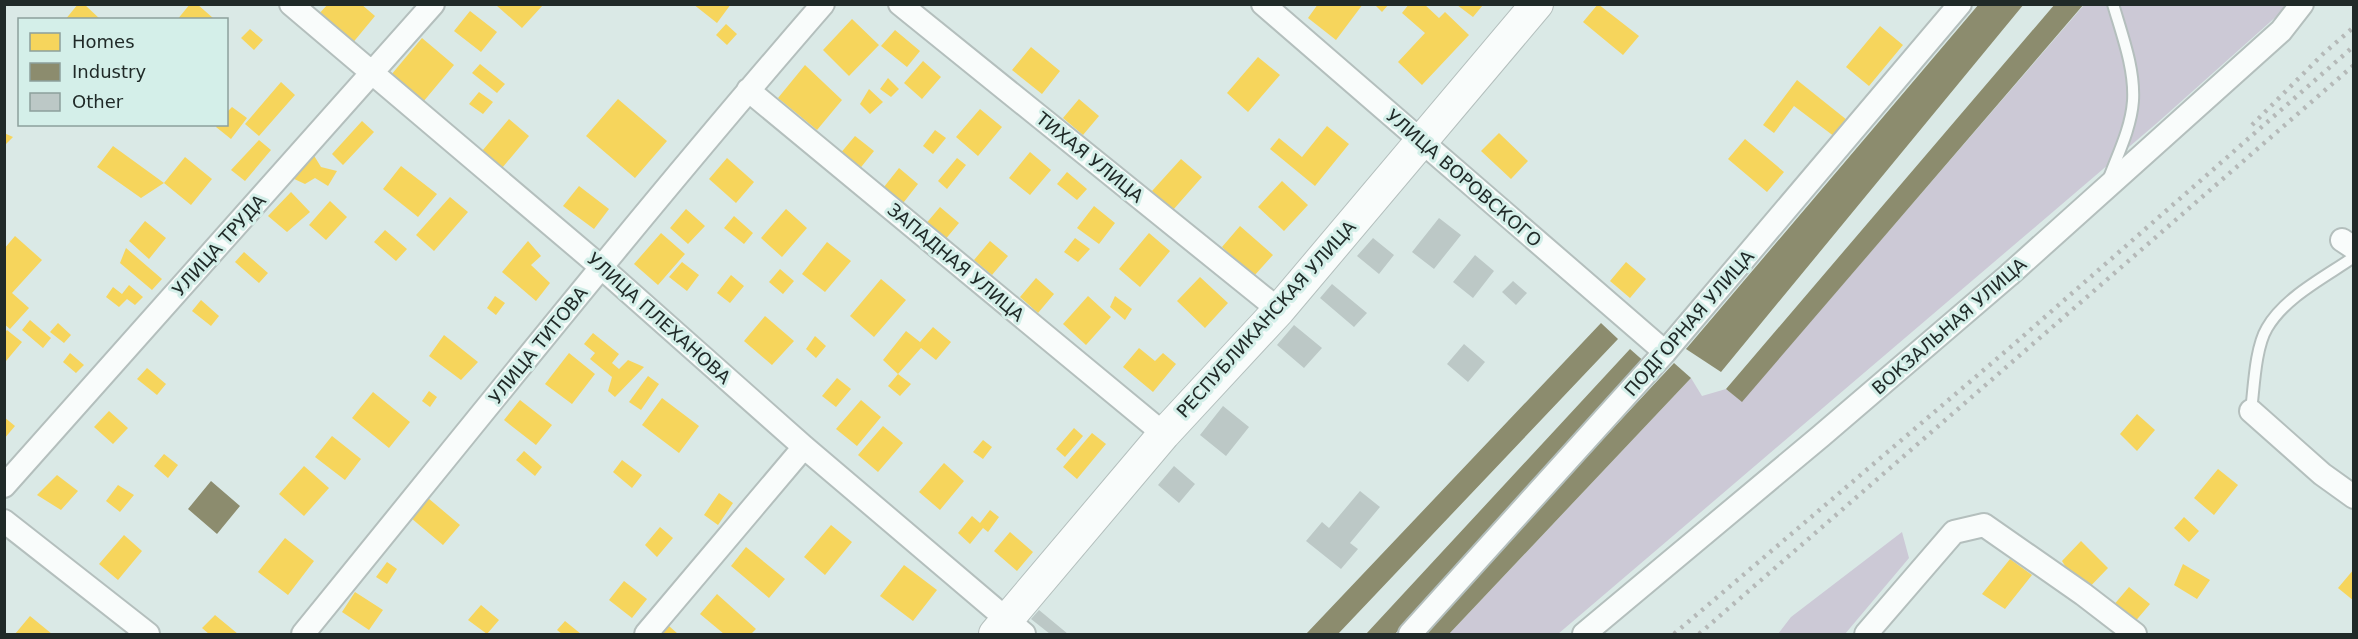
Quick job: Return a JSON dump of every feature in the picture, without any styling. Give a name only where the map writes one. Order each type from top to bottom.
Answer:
[{"type":"street","name":"УЛИЦА ПЛЕХАНОВА","points":[[291,4],[602,267],[1009,630]]},
{"type":"street","name":"УЛИЦА ТРУДА","points":[[4,486],[433,4]]},
{"type":"street","name":"УЛИЦА ТИТОВА","points":[[303,634],[748,90],[823,4]]},
{"type":"street","name":"ТИХАЯ УЛИЦА","points":[[900,4],[1279,310]]},
{"type":"street","name":"УЛИЦА ВОРОВСКОГО","points":[[1263,4],[1665,352]]},
{"type":"street","name":"РЕСПУБЛИКАНСКАЯ УЛИЦА","points":[[1009,630],[1164,434],[1279,310],[1537,4]]},
{"type":"street","name":"ВОКЗАЛЬНАЯ УЛИЦА","points":[[1584,634],[2000,283],[2281,31],[2302,4]]},
{"type":"street","name":"ПОДГОРНАЯ УЛИЦА","points":[[1410,634],[1665,352],[1953,6]]},
{"type":"street","name":"ЗАПАДНАЯ УЛИЦА","points":[[748,90],[1164,434]]},
{"type":"street","points":[[2251,411],[2322,474],[2354,497]]},
{"type":"street","points":[[646,634],[804,447]]},
{"type":"street","points":[[4,521],[148,634]]},
{"type":"street","points":[[1866,634],[1954,532],[1984,525],[2083,594],[2135,634]]},
{"type":"lane","points":[[2106,186],[2125,135],[2133,102],[2126,45],[2113,4]]},
{"type":"lane","points":[[2251,411],[2257,362],[2266,330],[2280,310],[2350,248]]},
{"type":"shaded area","points":[[2084,5],[2289,5],[2157,123],[1558,634],[1449,634],[1691,378],[1702,396],[1726,389],[1742,401]]},
{"type":"shaded area","points":[[1902,532],[1909,558],[1845,634],[1778,634],[1791,617]]},
{"type":"building: Homes","points":[[78,4],[84,4],[99,18],[67,18]]},
{"type":"building: Homes","points":[[190,4],[197,4],[213,18],[179,18]]},
{"type":"building: Homes","points":[[328,4],[361,4],[375,16],[351,45],[317,16]]},
{"type":"building: Homes","points":[[693,4],[731,4],[717,23]]},
{"type":"building: Homes","points":[[1318,4],[1363,4],[1336,40],[1308,18]]},
{"type":"building: Homes","points":[[1374,4],[1389,4],[1382,12]]},
{"type":"building: Homes","points":[[1409,4],[1424,4],[1439,18],[1445,12],[1469,35],[1422,85],[1398,62],[1425,33],[1402,13]]},
{"type":"building: Homes","points":[[1598,4],[1639,36],[1623,55],[1583,22]]},
{"type":"building: Homes","points":[[496,5],[543,5],[522,28]]},
{"type":"building: Homes","points":[[1457,5],[1483,5],[1473,17]]},
{"type":"building: Homes","points":[[470,11],[497,32],[481,52],[454,31]]},
{"type":"building: Homes","points":[[852,19],[879,45],[849,76],[823,50]]},
{"type":"building: Homes","points":[[726,24],[737,34],[727,45],[716,35]]},
{"type":"building: Homes","points":[[1880,26],[1903,45],[1869,86],[1846,67]]},
{"type":"building: Homes","points":[[250,29],[263,40],[254,50],[241,38]]},
{"type":"building: Homes","points":[[895,30],[920,51],[907,67],[881,46]]},
{"type":"building: Homes","points":[[422,38],[454,65],[423,102],[391,75]]},
{"type":"building: Homes","points":[[1031,47],[1060,71],[1042,94],[1012,70]]},
{"type":"building: Homes","points":[[1258,57],[1280,75],[1248,112],[1227,93]]},
{"type":"building: Homes","points":[[923,61],[941,77],[922,99],[904,83]]},
{"type":"building: Homes","points":[[480,64],[505,84],[497,93],[472,73]]},
{"type":"building: Homes","points":[[805,65],[842,100],[817,130],[778,98]]},
{"type":"building: Homes","points":[[888,78],[899,89],[891,97],[880,89]]},
{"type":"building: Homes","points":[[1797,80],[1847,120],[1835,137],[1794,106],[1774,133],[1763,125]]},
{"type":"building: Homes","points":[[281,82],[295,95],[259,136],[245,124]]},
{"type":"building: Homes","points":[[869,89],[883,102],[870,114],[860,104]]},
{"type":"building: Homes","points":[[479,92],[493,102],[483,114],[469,104]]},
{"type":"building: Homes","points":[[618,99],[667,141],[635,178],[586,136]]},
{"type":"building: Homes","points":[[1079,99],[1099,116],[1083,135],[1063,118]]},
{"type":"building: Homes","points":[[232,107],[247,118],[231,139],[216,127],[228,126],[228,111]]},
{"type":"building: Homes","points":[[980,109],[1002,127],[978,156],[956,137]]},
{"type":"building: Homes","points":[[509,119],[529,136],[497,174],[477,157]]},
{"type":"building: Homes","points":[[362,121],[374,132],[343,165],[332,154]]},
{"type":"building: Homes","points":[[1327,126],[1349,144],[1315,186],[1270,149],[1279,138],[1302,157]]},
{"type":"building: Homes","points":[[935,130],[946,138],[933,154],[923,146]]},
{"type":"building: Homes","points":[[4,133],[13,137],[4,146]]},
{"type":"building: Homes","points":[[1499,133],[1528,161],[1511,179],[1481,151]]},
{"type":"building: Homes","points":[[855,136],[874,151],[858,171],[839,155]]},
{"type":"building: Homes","points":[[1745,139],[1784,172],[1767,192],[1728,159]]},
{"type":"building: Homes","points":[[259,140],[271,150],[245,181],[231,170]]},
{"type":"building: Homes","points":[[113,146],[164,183],[141,198],[97,167]]},
{"type":"building: Homes","points":[[1030,152],[1051,170],[1030,195],[1009,178]]},
{"type":"building: Homes","points":[[313,154],[321,167],[337,171],[328,186],[315,178],[305,184],[290,177]]},
{"type":"building: Homes","points":[[185,157],[212,179],[191,205],[164,183]]},
{"type":"building: Homes","points":[[727,158],[754,182],[736,203],[709,179]]},
{"type":"building: Homes","points":[[957,158],[966,165],[947,189],[938,181]]},
{"type":"building: Homes","points":[[1181,159],[1202,177],[1173,210],[1152,191]]},
{"type":"building: Homes","points":[[401,166],[437,194],[418,217],[383,189]]},
{"type":"building: Homes","points":[[899,168],[918,184],[900,207],[880,192]]},
{"type":"building: Homes","points":[[1067,172],[1087,189],[1077,200],[1057,184]]},
{"type":"building: Homes","points":[[1282,181],[1308,205],[1284,231],[1258,207]]},
{"type":"building: Homes","points":[[579,186],[609,209],[594,229],[563,206]]},
{"type":"building: Homes","points":[[291,192],[310,212],[287,232],[268,216]]},
{"type":"building: Homes","points":[[450,197],[468,212],[434,251],[416,235]]},
{"type":"building: Homes","points":[[330,201],[347,217],[326,240],[309,225]]},
{"type":"building: Homes","points":[[1094,206],[1115,223],[1099,244],[1077,228]]},
{"type":"building: Homes","points":[[940,207],[959,223],[944,241],[924,226]]},
{"type":"building: Homes","points":[[686,209],[705,226],[688,244],[670,228]]},
{"type":"building: Homes","points":[[786,209],[807,228],[782,257],[761,238]]},
{"type":"building: Homes","points":[[734,216],[753,233],[744,244],[724,228]]},
{"type":"building: Homes","points":[[145,221],[166,238],[149,259],[129,241]]},
{"type":"building: Homes","points":[[1240,226],[1273,255],[1254,276],[1222,247]]},
{"type":"building: Homes","points":[[385,230],[407,249],[396,261],[374,242]]},
{"type":"building: Homes","points":[[661,233],[685,254],[658,285],[634,264]]},
{"type":"building: Homes","points":[[1149,233],[1170,251],[1140,287],[1119,269]]},
{"type":"building: Homes","points":[[15,236],[42,260],[12,293],[29,308],[10,329],[4,324],[4,249]]},
{"type":"building: Homes","points":[[1075,238],[1090,249],[1078,262],[1064,252]]},
{"type":"building: Homes","points":[[528,241],[541,256],[531,265],[550,283],[536,301],[502,272]]},
{"type":"building: Homes","points":[[990,241],[1008,256],[992,275],[974,260]]},
{"type":"building: Homes","points":[[827,242],[851,261],[825,292],[802,274]]},
{"type":"building: Homes","points":[[126,248],[162,279],[152,290],[120,263]]},
{"type":"building: Homes","points":[[244,252],[268,273],[259,283],[235,262]]},
{"type":"building: Homes","points":[[682,262],[699,275],[687,291],[669,277]]},
{"type":"building: Homes","points":[[1626,262],[1646,279],[1630,298],[1610,281]]},
{"type":"building: Homes","points":[[780,269],[794,281],[783,294],[769,282]]},
{"type":"building: Homes","points":[[731,275],[744,286],[730,303],[717,293]]},
{"type":"building: Homes","points":[[1200,277],[1228,303],[1205,328],[1177,301]]},
{"type":"building: Homes","points":[[1036,278],[1054,294],[1038,313],[1020,297]]},
{"type":"building: Homes","points":[[881,279],[906,300],[874,337],[850,316]]},
{"type":"building: Homes","points":[[129,285],[143,297],[135,305],[127,299],[119,307],[106,297],[113,287],[122,294]]},
{"type":"building: Homes","points":[[495,296],[505,303],[496,315],[487,308]]},
{"type":"building: Homes","points":[[1088,296],[1111,317],[1086,345],[1063,324]]},
{"type":"building: Homes","points":[[1115,296],[1132,309],[1125,320],[1110,307]]},
{"type":"building: Homes","points":[[201,300],[219,316],[211,326],[192,311]]},
{"type":"building: Homes","points":[[765,316],[794,341],[772,365],[744,341]]},
{"type":"building: Homes","points":[[30,320],[51,338],[43,348],[22,330]]},
{"type":"building: Homes","points":[[58,323],[71,335],[64,343],[50,332]]},
{"type":"building: Homes","points":[[933,327],[951,342],[936,360],[921,348],[898,374],[883,360],[906,331],[920,342]]},
{"type":"building: Homes","points":[[7,330],[22,342],[6,361],[4,333]]},
{"type":"building: Homes","points":[[593,333],[619,354],[612,363],[619,369],[628,360],[644,367],[615,397],[608,391],[612,377],[590,359],[595,353],[584,344]]},
{"type":"building: Homes","points":[[444,335],[478,362],[461,380],[429,356]]},
{"type":"building: Homes","points":[[815,336],[826,346],[816,358],[806,349]]},
{"type":"building: Homes","points":[[1139,348],[1155,361],[1163,353],[1176,364],[1153,392],[1123,367]]},
{"type":"building: Homes","points":[[70,353],[84,365],[76,373],[63,362]]},
{"type":"building: Homes","points":[[569,353],[595,374],[572,404],[545,384]]},
{"type":"building: Homes","points":[[147,368],[166,384],[157,395],[137,379]]},
{"type":"building: Homes","points":[[898,374],[911,384],[900,396],[888,386]]},
{"type":"building: Homes","points":[[648,376],[659,384],[641,410],[629,402]]},
{"type":"building: Homes","points":[[837,378],[851,389],[836,407],[822,396]]},
{"type":"building: Homes","points":[[429,391],[437,397],[430,407],[422,401]]},
{"type":"building: Homes","points":[[373,392],[410,422],[389,448],[352,418]]},
{"type":"building: Homes","points":[[662,398],[699,426],[679,453],[642,425]]},
{"type":"building: Homes","points":[[520,400],[552,425],[536,445],[504,420]]},
{"type":"building: Homes","points":[[861,400],[881,417],[857,446],[836,429]]},
{"type":"building: Homes","points":[[109,411],[128,428],[113,444],[94,427]]},
{"type":"building: Homes","points":[[2137,414],[2155,430],[2137,451],[2120,434]]},
{"type":"building: Homes","points":[[4,417],[15,426],[4,439]]},
{"type":"building: Homes","points":[[883,426],[903,443],[878,472],[858,455]]},
{"type":"building: Homes","points":[[1074,428],[1083,436],[1065,457],[1056,449]]},
{"type":"building: Homes","points":[[1092,433],[1106,444],[1077,479],[1063,467]]},
{"type":"building: Homes","points":[[332,436],[361,459],[345,480],[315,457]]},
{"type":"building: Homes","points":[[983,440],[992,447],[983,459],[973,452]]},
{"type":"building: Homes","points":[[524,451],[542,467],[535,476],[516,460]]},
{"type":"building: Homes","points":[[164,454],[178,465],[168,478],[154,466]]},
{"type":"building: Homes","points":[[622,460],[642,475],[632,488],[613,472]]},
{"type":"building: Homes","points":[[944,463],[964,481],[940,510],[919,492]]},
{"type":"building: Homes","points":[[304,466],[329,488],[304,516],[279,494]]},
{"type":"building: Homes","points":[[2218,469],[2238,485],[2214,515],[2194,498]]},
{"type":"building: Homes","points":[[57,475],[78,491],[61,510],[37,495]]},
{"type":"building: Homes","points":[[118,485],[134,495],[120,512],[106,501]]},
{"type":"building: Homes","points":[[719,493],[733,503],[718,525],[704,515]]},
{"type":"building: Homes","points":[[428,498],[460,525],[443,545],[411,518]]},
{"type":"building: Homes","points":[[990,510],[999,517],[988,532],[983,528],[970,544],[958,533],[972,516],[980,523]]},
{"type":"building: Homes","points":[[2184,517],[2199,531],[2189,542],[2174,528]]},
{"type":"building: Homes","points":[[831,525],[852,542],[825,575],[804,557]]},
{"type":"building: Homes","points":[[660,527],[673,538],[657,557],[645,545]]},
{"type":"building: Homes","points":[[1010,532],[1033,552],[1017,571],[994,551]]},
{"type":"building: Homes","points":[[124,535],[142,551],[118,580],[99,564]]},
{"type":"building: Homes","points":[[285,538],[314,561],[288,595],[258,572]]},
{"type":"building: Homes","points":[[2081,541],[2108,568],[2083,594],[2062,561]]},
{"type":"building: Homes","points":[[746,547],[785,579],[769,598],[731,566]]},
{"type":"building: Homes","points":[[2010,559],[2032,575],[2005,609],[1982,594]]},
{"type":"building: Homes","points":[[387,562],[397,569],[387,584],[376,577]]},
{"type":"building: Homes","points":[[2183,564],[2210,580],[2197,599],[2174,585]]},
{"type":"building: Homes","points":[[904,565],[937,590],[913,621],[880,596]]},
{"type":"building: Homes","points":[[2354,569],[2354,601],[2338,588]]},
{"type":"building: Homes","points":[[624,581],[647,599],[632,618],[609,600]]},
{"type":"building: Homes","points":[[2129,587],[2150,604],[2133,624],[2112,607]]},
{"type":"building: Homes","points":[[355,592],[383,610],[369,630],[342,612]]},
{"type":"building: Homes","points":[[717,594],[756,629],[751,634],[724,634],[700,614]]},
{"type":"building: Homes","points":[[481,605],[499,620],[487,634],[468,620]]},
{"type":"building: Homes","points":[[215,615],[238,634],[209,634],[202,628]]},
{"type":"building: Homes","points":[[30,616],[52,634],[15,634]]},
{"type":"building: Homes","points":[[565,621],[581,634],[562,634],[557,630]]},
{"type":"building: Homes","points":[[669,626],[678,634],[662,634]]},
{"type":"building: Industry","points":[[1979,4],[2024,4],[1721,372],[1686,349]]},
{"type":"building: Industry","points":[[2055,4],[2084,4],[1742,402],[1726,389]]},
{"type":"building: Industry","points":[[1601,323],[1618,339],[1338,634],[1306,634]]},
{"type":"building: Industry","points":[[1630,349],[1647,364],[1395,634],[1366,634]]},
{"type":"building: Industry","points":[[1674,363],[1691,378],[1449,634],[1421,634]]},
{"type":"building: Industry","points":[[211,481],[240,506],[217,534],[188,509]]},
{"type":"building: Other","points":[[1439,218],[1461,235],[1434,269],[1412,252]]},
{"type":"building: Other","points":[[1373,238],[1394,255],[1379,274],[1357,256]]},
{"type":"building: Other","points":[[1475,255],[1494,271],[1473,298],[1453,282]]},
{"type":"building: Other","points":[[1513,281],[1527,293],[1516,305],[1502,292]]},
{"type":"building: Other","points":[[1332,284],[1367,313],[1354,327],[1320,298]]},
{"type":"building: Other","points":[[1294,325],[1322,348],[1304,368],[1277,345]]},
{"type":"building: Other","points":[[1464,344],[1485,362],[1468,382],[1447,364]]},
{"type":"building: Other","points":[[1223,406],[1249,427],[1226,456],[1200,435]]},
{"type":"building: Other","points":[[1174,466],[1195,484],[1179,503],[1158,485]]},
{"type":"building: Other","points":[[1360,491],[1380,507],[1350,543],[1358,549],[1341,569],[1306,541],[1322,522],[1329,528]]},
{"type":"building: Other","points":[[1039,610],[1068,634],[1050,634],[1031,619]]},
{"type":"railway","points":[[2252,125],[2324,53],[2354,27]]},
{"type":"railway","points":[[1674,634],[2013,345],[2354,46]]},
{"type":"railway","points":[[1699,634],[2354,65]]}]
